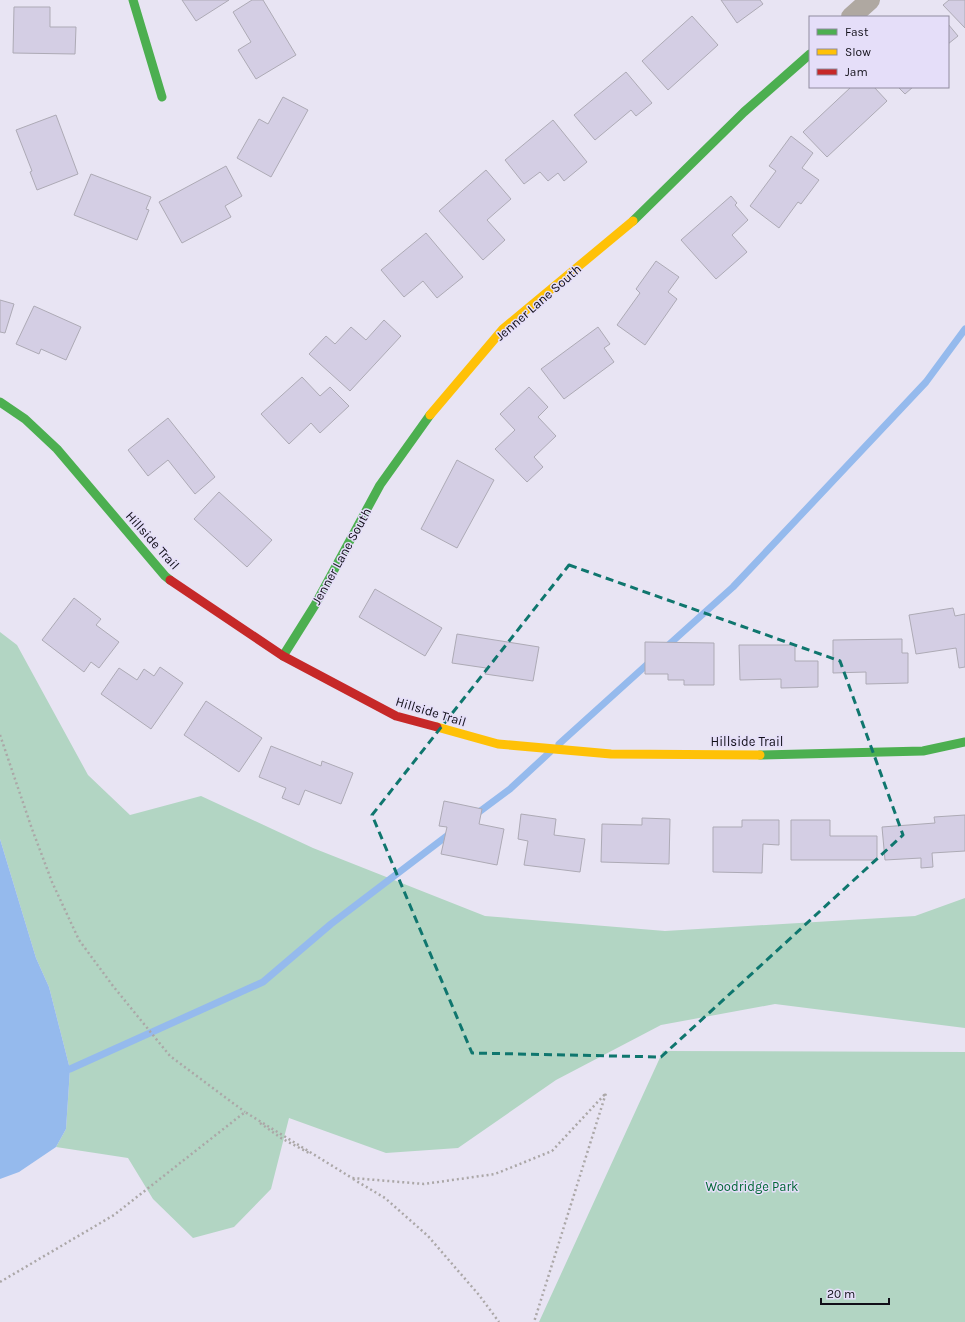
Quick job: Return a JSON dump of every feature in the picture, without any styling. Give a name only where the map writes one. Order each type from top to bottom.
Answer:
[{"type":"street","points":[[133,0],[162,97]]},
{"type":"street","points":[[852,16],[870,0]]},
{"type":"street","name":"Jenner Lane South","points":[[283,656],[315,605],[380,485],[425,421],[503,329],[628,226],[744,112],[809,55]]},
{"type":"street","name":"Hillside Trail","points":[[0,402],[25,418],[57,449],[165,576],[283,656],[396,716],[498,744],[611,754],[768,755],[923,751],[965,742]]},
{"type":"path","points":[[0,734],[32,828],[50,875],[79,940],[113,986],[170,1056],[281,1138],[385,1198],[428,1236],[479,1295],[499,1322]]},
{"type":"path","points":[[352,1178],[424,1184],[495,1174],[552,1151],[606,1093],[534,1322]]},
{"type":"path","points":[[0,1282],[114,1215],[245,1112]]},
{"type":"highlighted area","points":[[569,565],[840,661],[903,835],[661,1057],[472,1053],[372,815]]},
{"type":"green space","points":[[0,632],[17,645],[88,775],[130,815],[201,796],[313,848],[485,916],[665,931],[915,916],[965,898],[965,1028],[775,1004],[661,1025],[556,1080],[458,1148],[386,1153],[289,1118],[271,1189],[234,1227],[193,1238],[153,1199],[128,1158],[56,1147],[66,1129],[70,1069],[49,987],[36,958],[0,839]]},
{"type":"green space","name":"Woodridge Park","points":[[663,1051],[965,1052],[965,1322],[539,1322]]},
{"type":"water","points":[[0,839],[36,958],[49,987],[70,1069],[66,1129],[56,1147],[19,1172],[0,1179]]},
{"type":"building","points":[[182,0],[229,0],[196,21]]},
{"type":"building","points":[[252,0],[263,0],[296,55],[256,79],[238,50],[251,42],[233,12]]},
{"type":"building","points":[[721,0],[760,0],[763,4],[737,23]]},
{"type":"building","points":[[949,0],[965,0],[965,28],[943,5]]},
{"type":"building","points":[[14,7],[50,7],[50,27],[76,27],[75,54],[13,53]]},
{"type":"building","points":[[692,16],[718,45],[668,90],[642,61]]},
{"type":"building","points":[[949,25],[958,36],[949,43]]},
{"type":"building","points":[[626,72],[652,103],[636,116],[631,110],[595,140],[574,115]]},
{"type":"building","points":[[850,88],[875,88],[887,101],[827,157],[803,132]]},
{"type":"building","points":[[899,88],[912,88],[905,94]]},
{"type":"building","points":[[283,97],[308,110],[271,177],[237,158],[259,119],[268,124]]},
{"type":"building","points":[[56,115],[78,174],[37,190],[30,172],[32,171],[16,130]]},
{"type":"building","points":[[553,120],[587,162],[564,181],[558,173],[548,181],[540,172],[524,184],[505,160]]},
{"type":"building","points":[[791,136],[813,153],[802,168],[819,180],[801,204],[798,202],[779,228],[750,206],[776,171],[769,166]]},
{"type":"building","points":[[226,166],[242,196],[225,206],[231,217],[182,243],[159,202]]},
{"type":"building","points":[[486,170],[511,199],[487,220],[505,240],[483,260],[439,211]]},
{"type":"building","points":[[91,174],[151,197],[146,209],[149,210],[137,240],[74,215]]},
{"type":"building","points":[[731,196],[737,203],[735,205],[748,220],[732,235],[747,252],[716,279],[681,240]]},
{"type":"building","points":[[426,233],[463,277],[437,298],[423,281],[404,297],[381,270]]},
{"type":"building","points":[[656,261],[679,277],[668,292],[677,299],[645,345],[617,325],[640,293],[636,289]]},
{"type":"building","points":[[0,300],[14,304],[5,333],[0,332]]},
{"type":"building","points":[[34,306],[81,327],[66,360],[41,349],[39,354],[16,344]]},
{"type":"building","points":[[384,320],[401,336],[350,391],[309,354],[326,336],[335,344],[351,327],[366,340]]},
{"type":"building","points":[[598,327],[610,344],[604,348],[614,362],[564,399],[541,369]]},
{"type":"building","points":[[302,377],[320,396],[330,387],[349,406],[320,433],[311,423],[289,444],[261,414]]},
{"type":"building","points":[[529,387],[548,407],[538,417],[556,436],[534,457],[543,467],[527,482],[495,449],[515,430],[500,414]]},
{"type":"building","points":[[168,418],[215,477],[195,494],[168,460],[148,476],[128,450]]},
{"type":"building","points":[[457,460],[494,480],[457,548],[421,529]]},
{"type":"building","points":[[219,492],[272,540],[247,567],[194,519]]},
{"type":"building","points":[[375,589],[442,628],[425,656],[359,617]]},
{"type":"building","points":[[74,598],[101,619],[96,625],[119,642],[99,668],[91,662],[84,672],[42,640]]},
{"type":"building","points":[[953,608],[955,616],[965,614],[965,667],[959,668],[956,648],[916,654],[909,615]]},
{"type":"building","points":[[457,634],[539,647],[533,681],[485,674],[486,668],[452,663]]},
{"type":"building","points":[[902,639],[902,653],[908,653],[908,683],[866,684],[866,672],[833,673],[833,640]]},
{"type":"building","points":[[645,642],[714,643],[714,685],[684,685],[684,680],[668,680],[668,674],[645,674]]},
{"type":"building","points":[[739,645],[795,645],[795,661],[818,661],[818,687],[781,688],[781,679],[740,680]]},
{"type":"building","points":[[160,667],[183,683],[151,729],[101,694],[119,668],[137,680],[144,669],[154,676]]},
{"type":"building","points":[[206,701],[262,738],[239,772],[184,735]]},
{"type":"building","points":[[271,746],[321,766],[322,761],[353,773],[341,804],[305,790],[299,805],[282,798],[286,788],[259,777]]},
{"type":"building","points":[[444,801],[482,809],[479,824],[504,829],[497,865],[441,854],[447,827],[439,826]]},
{"type":"building","points":[[521,814],[556,819],[554,835],[585,839],[580,872],[524,865],[528,841],[518,839]]},
{"type":"building","points":[[965,815],[965,851],[932,853],[933,867],[921,868],[921,858],[885,860],[882,827],[935,823],[934,817]]},
{"type":"building","points":[[642,818],[670,819],[669,864],[601,862],[602,824],[642,825]]},
{"type":"building","points":[[742,820],[779,820],[779,845],[763,844],[762,873],[713,872],[713,827],[742,827]]},
{"type":"building","points":[[791,820],[830,820],[830,836],[877,836],[877,860],[791,860]]},
{"type":"waterway","points":[[664,649],[733,587],[926,382],[965,329]]},
{"type":"waterway","points":[[559,744],[652,660]]},
{"type":"waterway","points":[[475,815],[510,789],[550,752]]},
{"type":"waterway","points":[[70,1069],[263,982],[331,924],[452,832]]},
{"type":"traffic: fast","points":[[133,0],[162,97]]},
{"type":"traffic: fast","points":[[633,221],[744,112],[809,55]]},
{"type":"traffic: fast","points":[[0,402],[25,419],[57,449],[170,580]]},
{"type":"traffic: fast","points":[[283,656],[315,605],[380,485],[430,415]]},
{"type":"traffic: fast","points":[[760,755],[923,751],[965,742]]},
{"type":"traffic: slow","points":[[430,415],[503,329],[633,221]]},
{"type":"traffic: slow","points":[[437,727],[498,744],[611,754],[760,755]]},
{"type":"traffic: jam","points":[[170,580],[283,656],[396,716],[437,727]]}]
